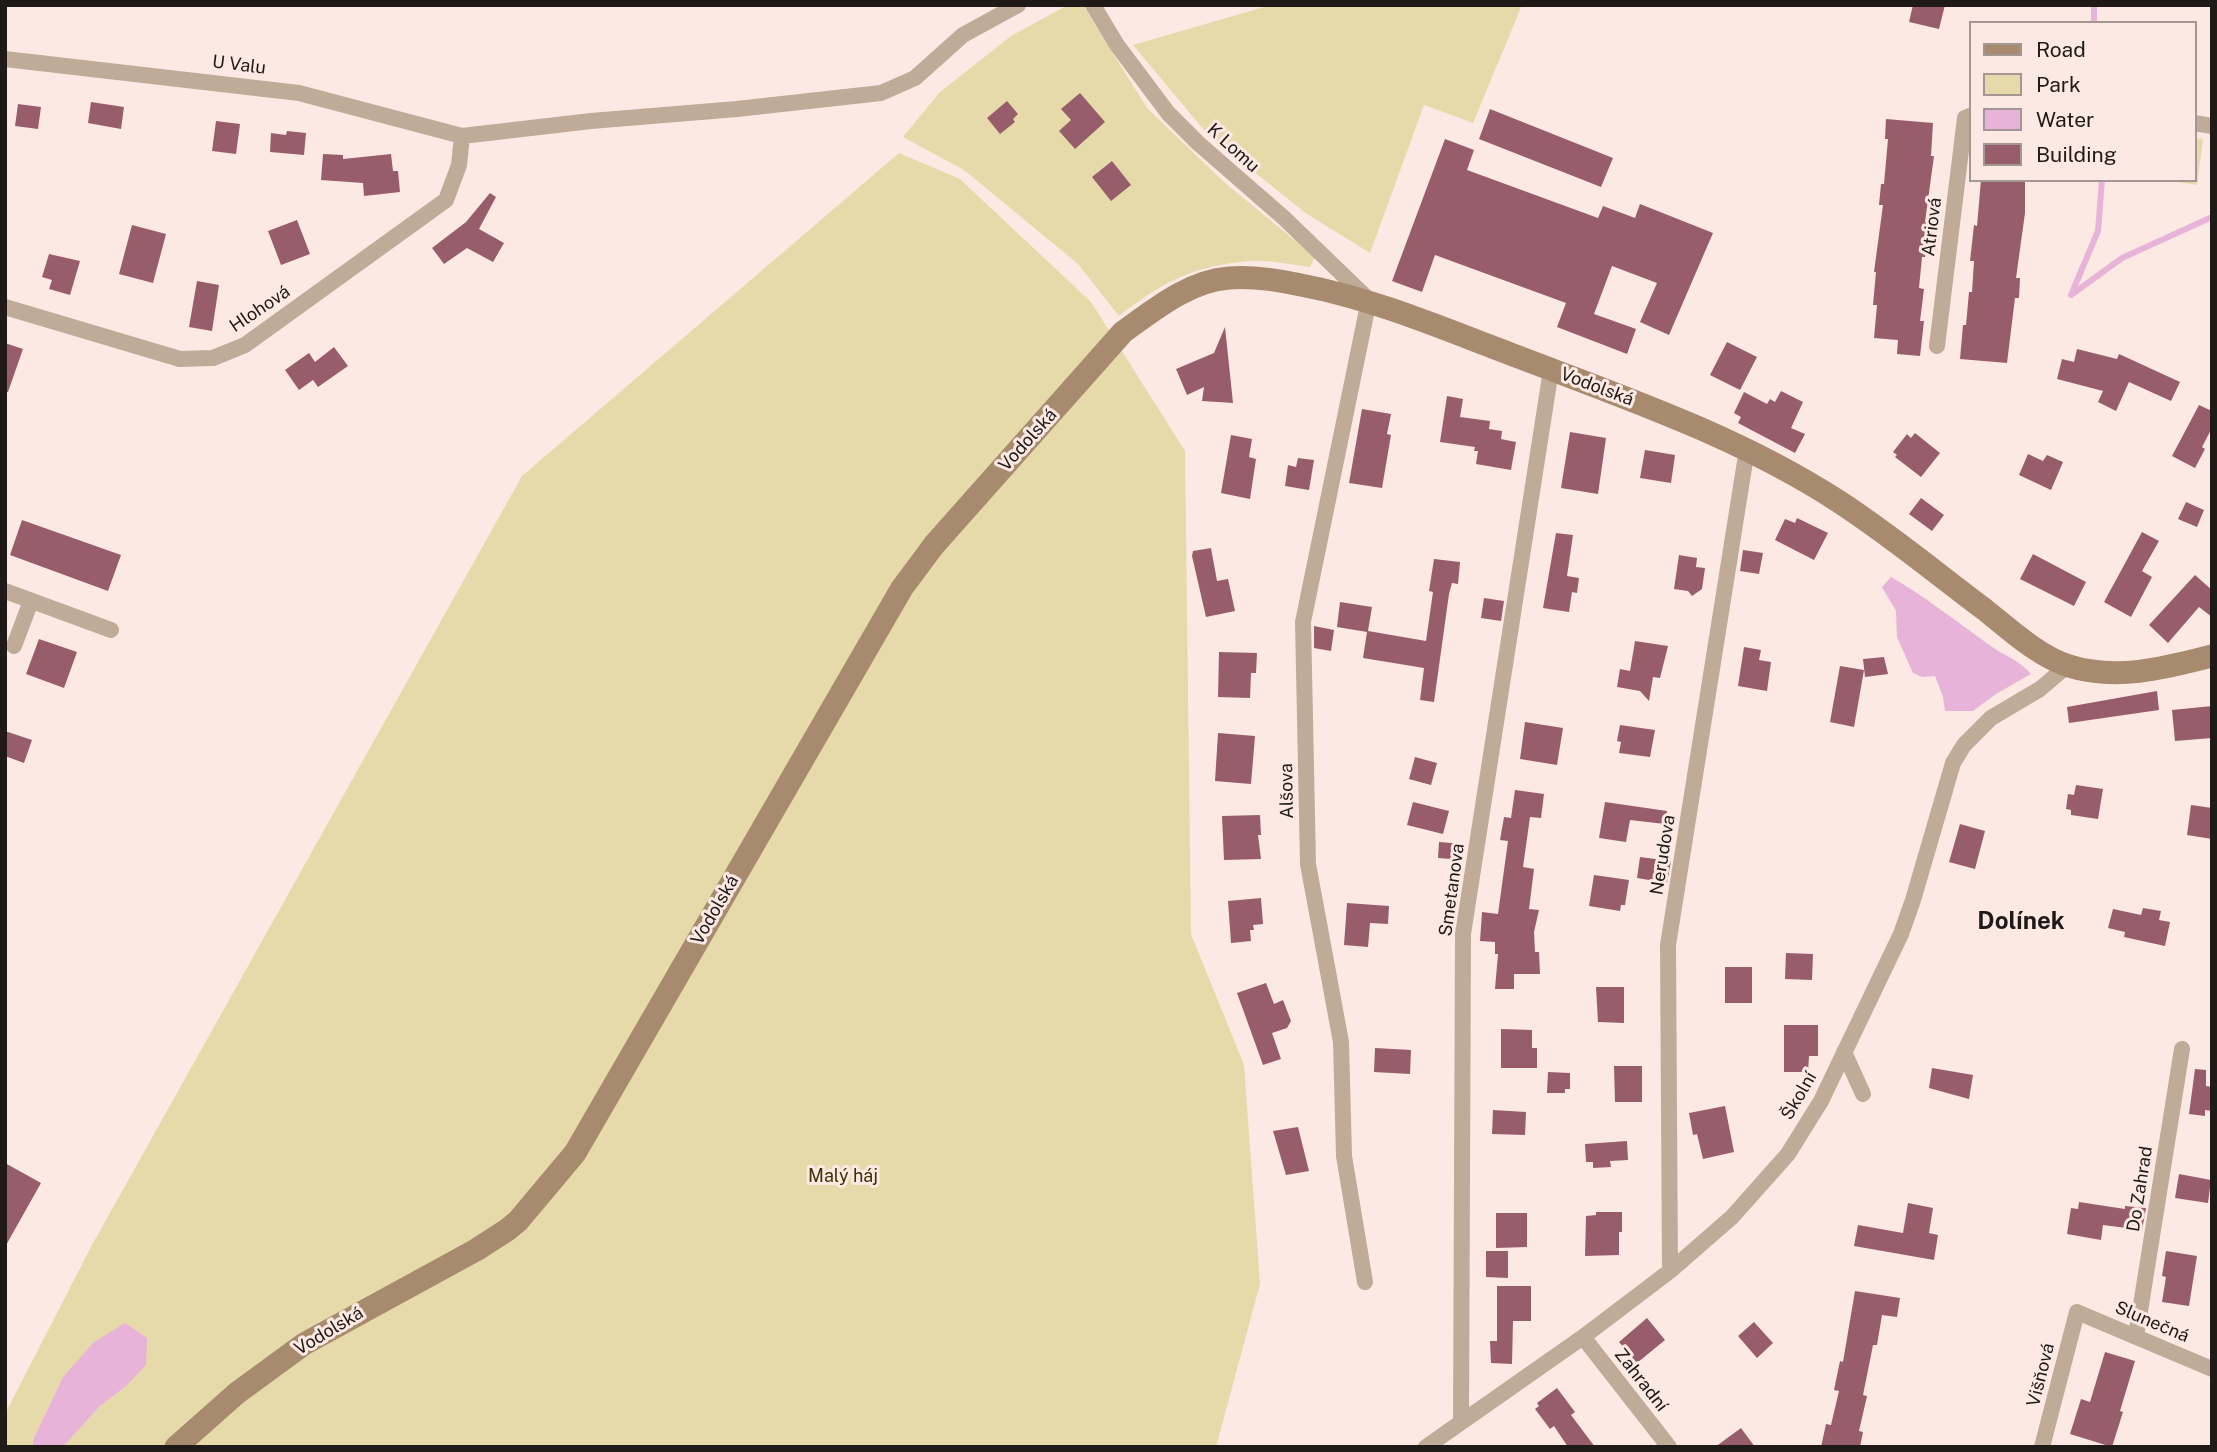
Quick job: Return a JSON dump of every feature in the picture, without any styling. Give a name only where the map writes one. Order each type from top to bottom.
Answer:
[{"type":"street","points":[[462,136],[881,93],[915,78],[963,35],[1018,5]]},
{"type":"street","name":"K Lomu","points":[[1093,5],[1116,45],[1168,113],[1284,218],[1369,300]]},
{"type":"street","name":"U Valu","points":[[5,59],[299,93],[462,136]]},
{"type":"street","name":"Atriová","points":[[1937,346],[1965,118],[1968,117]]},
{"type":"street","name":"Hlohová","points":[[5,307],[180,359],[213,358],[245,345],[446,200],[460,165],[462,136]]},
{"type":"street","name":"Vodolská","points":[[176,1447],[237,1393],[304,1343],[476,1250],[518,1221],[575,1153],[902,588],[934,545],[1123,332],[1159,306],[1196,286],[1229,278],[1267,279],[1369,300],[1668,415],[1747,449],[1838,501],[2022,639],[2067,666],[2096,672],[2126,673],[2161,669],[2212,656]]},
{"type":"street","name":"Alšova","points":[[1365,1282],[1344,1157],[1340,1042],[1308,864],[1303,622],[1369,300]]},
{"type":"street","name":"Smetanova","points":[[1461,1422],[1463,934],[1552,370]]},
{"type":"street","name":"Nerudova","points":[[1670,1271],[1668,945],[1747,449]]},
{"type":"street","points":[[5,591],[111,629]]},
{"type":"street","points":[[14,646],[31,601]]},
{"type":"street","name":"Školní","points":[[1426,1447],[1670,1271],[1732,1217],[1788,1154],[1821,1101],[1901,934],[1953,763],[1964,745],[1990,718],[2040,689],[2067,666]]},
{"type":"street","name":"Do Zahrad","points":[[2136,1336],[2182,1049]]},
{"type":"street","points":[[1844,1052],[1863,1094]]},
{"type":"street","name":"Slunečná","points":[[2077,1312],[2212,1369]]},
{"type":"street","name":"Višňová","points":[[2042,1447],[2077,1312]]},
{"type":"street","name":"Zahradní","points":[[1583,1336],[1669,1447]]},
{"type":"green space","points":[[1068,5],[1083,5],[1147,108],[1224,182],[1315,257],[1310,267],[1258,261],[1213,266],[1180,277],[1119,316],[1078,264],[964,170],[903,137],[940,92],[1011,36]]},
{"type":"green space","points":[[1271,5],[1522,5],[1473,123],[1424,105],[1370,253],[1307,214],[1209,136],[1133,45]]},
{"type":"green space","points":[[2196,138],[2203,139],[2197,185],[2177,182],[2196,182]]},
{"type":"green space","name":"Malý háj","points":[[899,153],[960,179],[1091,302],[1185,451],[1191,934],[1244,1065],[1260,1284],[1216,1447],[63,1447],[100,1406],[125,1387],[63,1377],[33,1440],[33,1447],[5,1447],[5,1414],[92,1245],[522,476]]},
{"type":"water","points":[[1891,577],[1996,650],[2017,661],[2031,674],[1973,711],[1945,711],[1935,676],[1922,677],[1913,673],[1897,637],[1896,611],[1882,587]]},
{"type":"water","points":[[125,1323],[147,1338],[146,1365],[125,1387],[100,1406],[63,1447],[33,1447],[33,1440],[63,1377],[93,1343]]},
{"type":"building","points":[[1913,5],[1945,5],[1939,29],[1909,22]]},
{"type":"building","points":[[1080,93],[1105,122],[1075,149],[1059,131],[1071,120],[1061,109]]},
{"type":"building","points":[[1007,101],[1018,114],[1013,119],[1015,122],[1000,134],[987,118]]},
{"type":"building","points":[[91,102],[124,107],[121,129],[88,123]]},
{"type":"building","points":[[18,104],[41,107],[38,129],[15,126]]},
{"type":"building","points":[[1490,109],[1613,158],[1601,187],[1479,139]]},
{"type":"building","points":[[1886,119],[1933,123],[1931,156],[1934,156],[1925,222],[1929,223],[1919,288],[1924,289],[1920,356],[1897,354],[1898,340],[1874,338],[1877,305],[1873,305],[1874,272],[1883,205],[1879,205],[1881,184],[1884,184],[1888,139],[1885,139]]},
{"type":"building","points":[[216,121],[240,124],[236,154],[212,151]]},
{"type":"building","points":[[287,131],[306,133],[304,155],[270,152],[271,133],[286,135]]},
{"type":"building","points":[[1445,139],[1474,150],[1467,170],[1598,218],[1603,206],[1635,218],[1640,204],[1713,233],[1669,335],[1640,322],[1657,283],[1612,266],[1594,314],[1636,329],[1627,354],[1557,327],[1566,303],[1435,255],[1422,292],[1392,281]]},
{"type":"building","points":[[323,154],[343,155],[343,159],[391,154],[393,171],[398,171],[400,192],[364,196],[363,183],[321,180]]},
{"type":"building","points":[[1112,161],[1131,185],[1111,201],[1092,177]]},
{"type":"building","points":[[1981,182],[2025,182],[2025,213],[2016,278],[2020,278],[2019,298],[2015,298],[2007,363],[1960,359],[1963,325],[1966,325],[1969,292],[1972,292],[1974,261],[1970,261],[1974,225],[1977,226]]},
{"type":"building","points":[[490,193],[496,197],[479,229],[504,243],[493,262],[467,248],[444,264],[432,248],[466,222]]},
{"type":"building","points":[[297,220],[310,254],[281,265],[268,231]]},
{"type":"building","points":[[132,225],[166,234],[153,283],[119,274]]},
{"type":"building","points":[[49,254],[80,261],[70,295],[49,289],[52,280],[42,277]]},
{"type":"building","points":[[197,281],[219,285],[212,331],[189,327]]},
{"type":"building","points":[[1225,327],[1233,403],[1202,401],[1204,387],[1187,395],[1176,369],[1214,353]]},
{"type":"building","points":[[1727,342],[1757,357],[1740,390],[1710,375]]},
{"type":"building","points":[[5,343],[23,349],[8,392],[5,392]]},
{"type":"building","points":[[334,347],[348,366],[318,387],[313,380],[299,390],[285,370],[309,353],[315,362]]},
{"type":"building","points":[[2077,349],[2117,359],[2119,354],[2180,382],[2171,401],[2129,382],[2116,411],[2098,402],[2103,391],[2057,379],[2062,359],[2074,362]]},
{"type":"building","points":[[1781,391],[1803,402],[1791,428],[1805,434],[1795,453],[1738,423],[1741,417],[1734,413],[1744,392],[1767,404],[1770,399],[1775,402]]},
{"type":"building","points":[[1447,396],[1463,399],[1460,417],[1490,421],[1489,429],[1502,431],[1501,439],[1516,442],[1511,470],[1476,464],[1478,451],[1474,451],[1475,447],[1440,442]]},
{"type":"building","points":[[2199,405],[2212,411],[2212,428],[2195,468],[2172,456]]},
{"type":"building","points":[[1362,409],[1391,414],[1387,434],[1391,435],[1382,488],[1349,483]]},
{"type":"building","points":[[1570,432],[1606,438],[1598,494],[1561,488]]},
{"type":"building","points":[[1915,433],[1940,453],[1921,477],[1895,457],[1897,455],[1893,452],[1907,434],[1911,438]]},
{"type":"building","points":[[1231,435],[1252,439],[1249,457],[1256,459],[1250,499],[1221,493]]},
{"type":"building","points":[[1645,450],[1675,455],[1671,483],[1640,478]]},
{"type":"building","points":[[2028,454],[2043,461],[2047,455],[2063,462],[2051,490],[2019,475]]},
{"type":"building","points":[[1298,458],[1314,460],[1309,490],[1285,486],[1288,465],[1296,467]]},
{"type":"building","points":[[1921,498],[1944,515],[1932,531],[1909,514]]},
{"type":"building","points":[[2186,502],[2204,510],[2197,527],[2178,519]]},
{"type":"building","points":[[1797,518],[1828,533],[1814,560],[1775,540],[1785,519],[1795,523]]},
{"type":"building","points":[[22,520],[121,555],[108,591],[10,555]]},
{"type":"building","points":[[2142,532],[2159,541],[2142,571],[2152,577],[2131,617],[2104,602]]},
{"type":"building","points":[[1556,533],[1573,535],[1567,576],[1579,578],[1577,593],[1572,592],[1569,612],[1543,608]]},
{"type":"building","points":[[1211,548],[1217,581],[1228,579],[1235,611],[1206,617],[1192,556],[1193,551]]},
{"type":"building","points":[[1743,550],[1763,553],[1759,574],[1740,571]]},
{"type":"building","points":[[2033,554],[2086,582],[2074,606],[2020,579]]},
{"type":"building","points":[[1679,555],[1697,558],[1696,567],[1705,568],[1702,589],[1692,596],[1688,591],[1674,589]]},
{"type":"building","points":[[1434,559],[1460,562],[1458,584],[1452,583],[1449,594],[1434,702],[1420,700],[1424,668],[1363,658],[1367,632],[1337,627],[1340,602],[1372,607],[1368,631],[1426,641],[1433,592],[1429,591]]},
{"type":"building","points":[[2195,575],[2212,590],[2212,617],[2199,607],[2168,643],[2149,625]]},
{"type":"building","points":[[1484,598],[1504,601],[1501,621],[1481,618]]},
{"type":"building","points":[[1314,626],[1334,630],[1331,651],[1314,648]]},
{"type":"building","points":[[39,639],[77,652],[64,688],[26,674]]},
{"type":"building","points":[[1635,641],[1668,646],[1660,678],[1653,677],[1649,701],[1640,691],[1617,687],[1620,669],[1630,671]]},
{"type":"building","points":[[1744,647],[1761,650],[1759,660],[1771,662],[1767,691],[1738,686]]},
{"type":"building","points":[[1219,652],[1257,653],[1256,673],[1251,673],[1250,698],[1218,697]]},
{"type":"building","points":[[1884,657],[1888,674],[1865,677],[1863,659]]},
{"type":"building","points":[[1840,666],[1864,670],[1854,727],[1830,722]]},
{"type":"building","points":[[2157,691],[2159,710],[2069,723],[2067,707]]},
{"type":"building","points":[[2212,706],[2212,738],[2175,741],[2172,710]]},
{"type":"building","points":[[1525,722],[1563,728],[1557,765],[1520,759]]},
{"type":"building","points":[[1620,725],[1655,730],[1650,757],[1619,753],[1621,742],[1617,741]]},
{"type":"building","points":[[5,731],[32,740],[24,763],[5,756]]},
{"type":"building","points":[[1218,733],[1255,736],[1251,784],[1215,781]]},
{"type":"building","points":[[1415,757],[1437,763],[1431,785],[1409,779]]},
{"type":"building","points":[[2076,785],[2103,789],[2098,819],[2071,815],[2071,810],[2066,809],[2068,794],[2074,795]]},
{"type":"building","points":[[1515,790],[1544,794],[1541,818],[1530,817],[1523,867],[1534,869],[1529,909],[1539,910],[1534,932],[1535,952],[1539,952],[1540,974],[1514,974],[1514,989],[1495,989],[1498,954],[1495,954],[1495,942],[1480,941],[1482,912],[1498,914],[1508,841],[1500,840],[1504,817],[1511,818]]},
{"type":"building","points":[[1413,802],[1449,811],[1443,834],[1407,825]]},
{"type":"building","points":[[1605,802],[1667,811],[1665,824],[1630,820],[1626,842],[1599,838]]},
{"type":"building","points":[[2191,805],[2212,808],[2212,839],[2187,835]]},
{"type":"building","points":[[1260,815],[1261,835],[1258,835],[1261,859],[1224,860],[1222,816]]},
{"type":"building","points":[[1960,824],[1985,831],[1975,869],[1949,862]]},
{"type":"building","points":[[1439,842],[1464,844],[1463,860],[1438,858]]},
{"type":"building","points":[[1640,857],[1671,861],[1667,883],[1637,878]]},
{"type":"building","points":[[1594,875],[1629,880],[1625,905],[1621,905],[1620,911],[1589,906]]},
{"type":"building","points":[[1261,898],[1263,924],[1253,925],[1254,930],[1250,930],[1251,941],[1231,943],[1228,901]]},
{"type":"building","points":[[1347,903],[1389,906],[1388,924],[1370,923],[1368,947],[1344,945]]},
{"type":"building","points":[[2143,908],[2161,911],[2159,920],[2170,922],[2165,946],[2124,937],[2125,932],[2108,928],[2113,909],[2141,915]]},
{"type":"building","points":[[1786,953],[1813,954],[1812,980],[1785,979]]},
{"type":"building","points":[[1725,967],[1752,967],[1752,1003],[1725,1003]]},
{"type":"building","points":[[1266,983],[1274,1004],[1283,1000],[1291,1021],[1287,1028],[1272,1033],[1281,1059],[1263,1065],[1237,993]]},
{"type":"building","points":[[1596,987],[1624,987],[1624,1023],[1598,1022]]},
{"type":"building","points":[[1784,1025],[1818,1025],[1818,1056],[1809,1056],[1808,1072],[1784,1072]]},
{"type":"building","points":[[1501,1029],[1532,1030],[1532,1048],[1537,1048],[1537,1068],[1501,1068]]},
{"type":"building","points":[[1375,1048],[1411,1050],[1410,1074],[1374,1072]]},
{"type":"building","points":[[1614,1066],[1642,1066],[1642,1102],[1615,1102]]},
{"type":"building","points":[[1932,1068],[1973,1075],[1969,1099],[1929,1088]]},
{"type":"building","points":[[2195,1069],[2206,1070],[2206,1086],[2212,1087],[2212,1111],[2205,1110],[2205,1116],[2189,1114]]},
{"type":"building","points":[[1548,1072],[1570,1073],[1570,1089],[1565,1089],[1565,1093],[1547,1093]]},
{"type":"building","points":[[1725,1106],[1734,1152],[1703,1159],[1697,1134],[1693,1135],[1689,1113]]},
{"type":"building","points":[[1493,1110],[1526,1112],[1525,1135],[1492,1134]]},
{"type":"building","points":[[1298,1127],[1309,1171],[1286,1175],[1273,1131]]},
{"type":"building","points":[[1627,1141],[1628,1160],[1610,1161],[1611,1167],[1593,1168],[1593,1162],[1586,1162],[1585,1144]]},
{"type":"building","points":[[5,1163],[41,1183],[5,1247]]},
{"type":"building","points":[[2179,1174],[2211,1180],[2208,1203],[2175,1198]]},
{"type":"building","points":[[2079,1202],[2125,1209],[2125,1206],[2146,1208],[2142,1230],[2103,1225],[2101,1240],[2067,1234],[2071,1208],[2078,1209]]},
{"type":"building","points":[[1908,1203],[1933,1208],[1929,1233],[1938,1235],[1934,1260],[1854,1246],[1858,1225],[1903,1233]]},
{"type":"building","points":[[1596,1212],[1622,1212],[1619,1255],[1585,1256],[1586,1216],[1596,1215]]},
{"type":"building","points":[[1496,1213],[1527,1213],[1527,1247],[1496,1248]]},
{"type":"building","points":[[1486,1251],[1508,1251],[1508,1278],[1486,1277]]},
{"type":"building","points":[[2166,1251],[2197,1256],[2189,1306],[2162,1302]]},
{"type":"building","points":[[1497,1286],[1531,1286],[1531,1321],[1513,1321],[1512,1364],[1491,1363],[1490,1341],[1497,1341]]},
{"type":"building","points":[[1855,1291],[1900,1298],[1897,1317],[1882,1315],[1877,1345],[1873,1345],[1863,1395],[1867,1396],[1859,1431],[1863,1432],[1860,1447],[1821,1447],[1826,1424],[1831,1425],[1839,1391],[1834,1390],[1840,1361],[1843,1362]]},
{"type":"building","points":[[1647,1318],[1665,1340],[1637,1363],[1619,1342]]},
{"type":"building","points":[[1754,1322],[1773,1343],[1757,1358],[1738,1336]]},
{"type":"building","points":[[2105,1352],[2135,1361],[2112,1447],[2070,1434],[2081,1399],[2090,1402]]},
{"type":"building","points":[[1557,1388],[1575,1412],[1571,1415],[1595,1447],[1568,1447],[1554,1426],[1550,1429],[1535,1409],[1539,1406],[1537,1403]]},
{"type":"building","points":[[1741,1428],[1755,1447],[1715,1447]]},
{"type":"waterway","points":[[2094,5],[2094,21]]},
{"type":"waterway","points":[[2102,182],[2098,231],[2071,295],[2122,258],[2212,217]]},
{"type":"district","name":"Dolínek","points":[[2021,922]]}]
